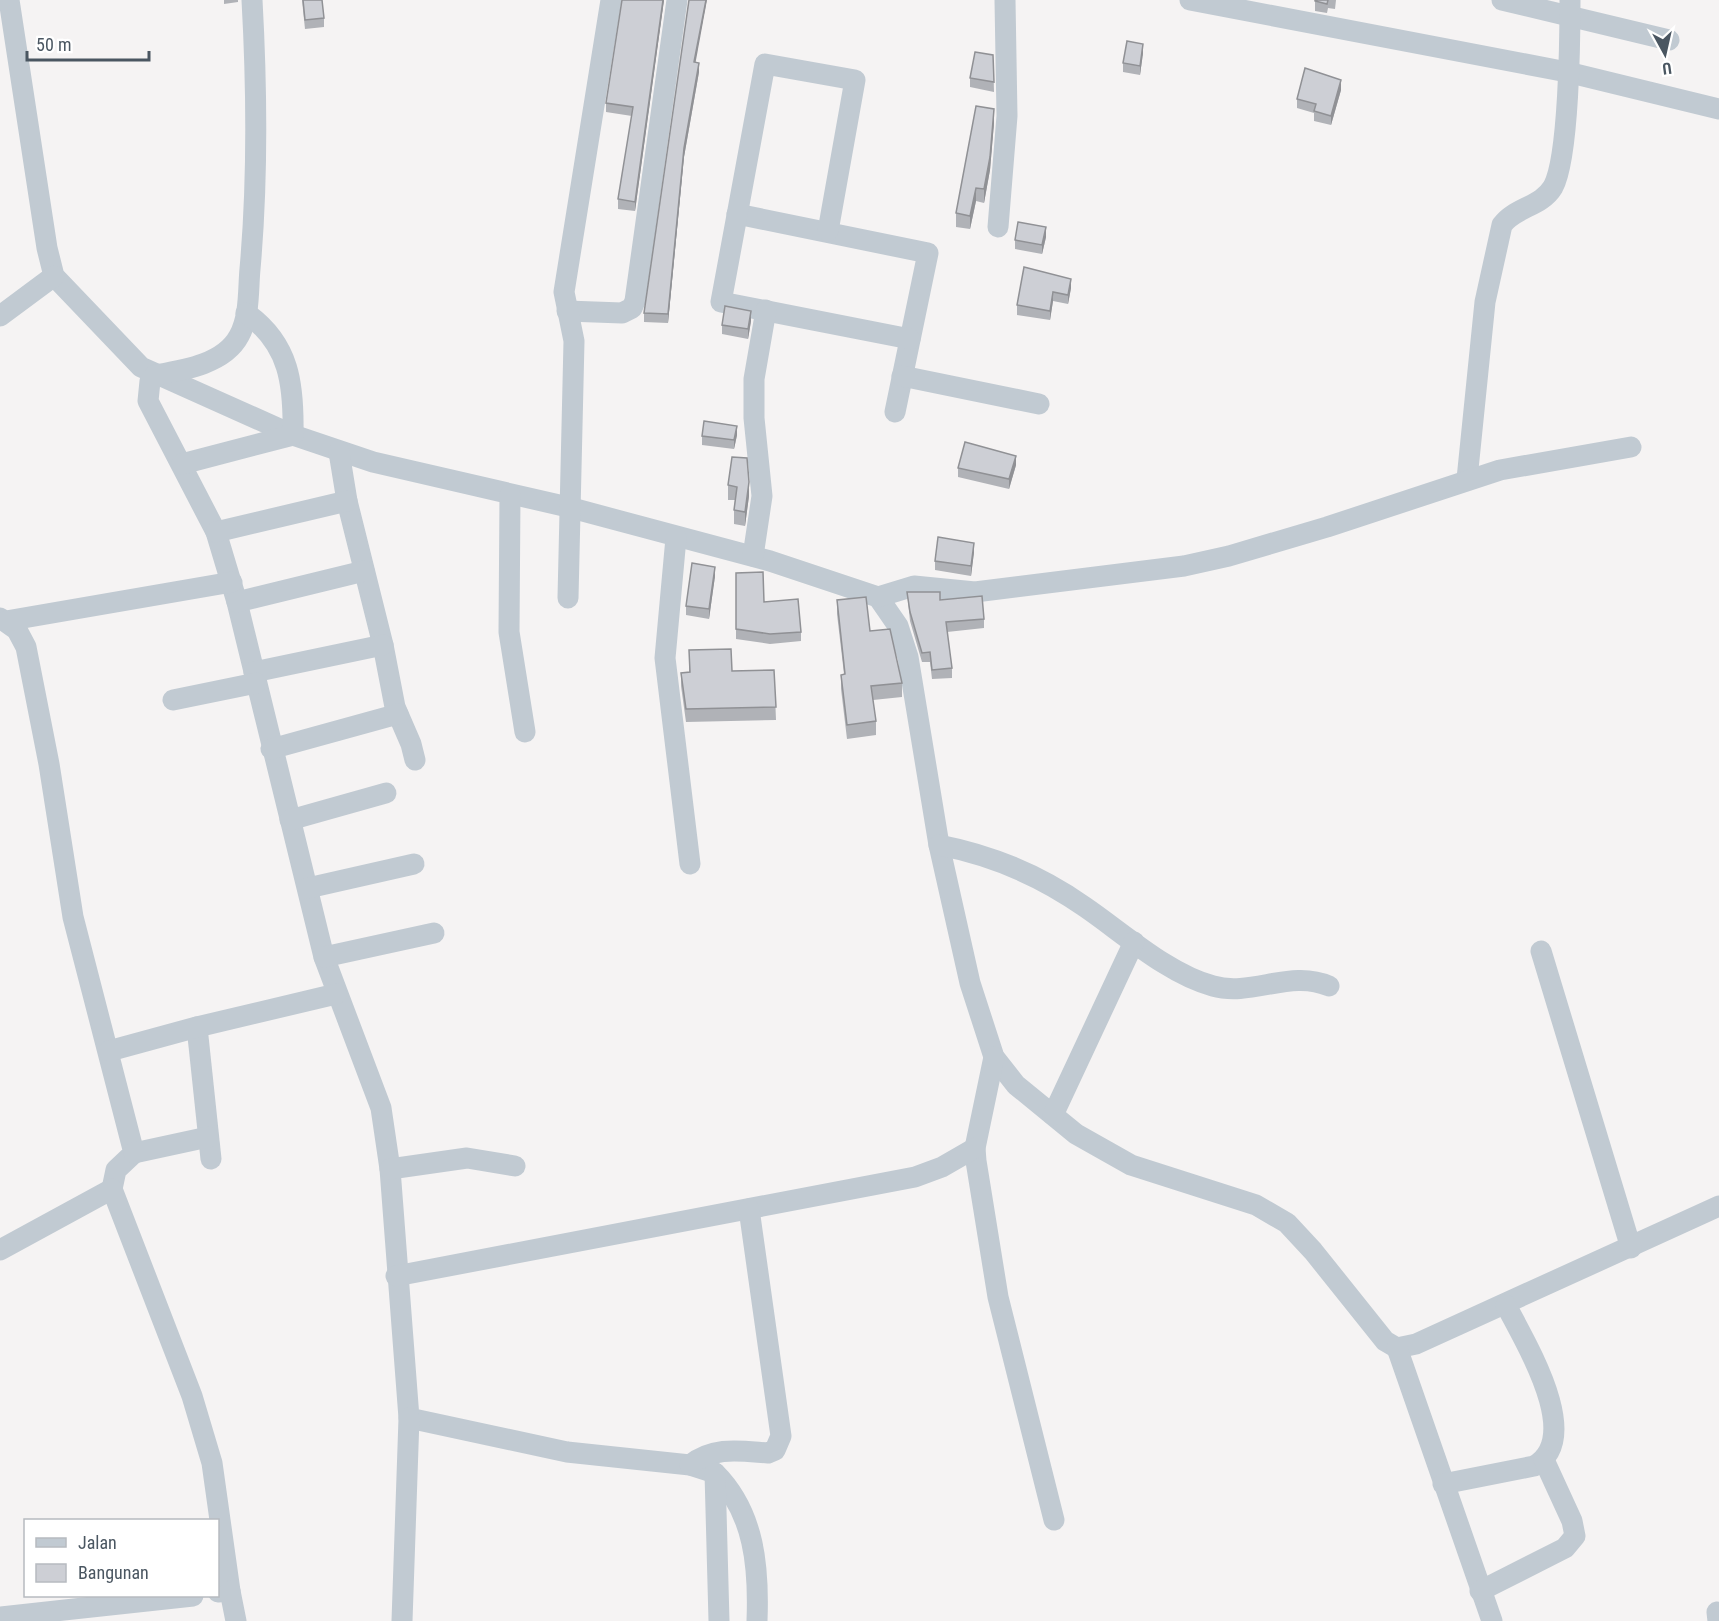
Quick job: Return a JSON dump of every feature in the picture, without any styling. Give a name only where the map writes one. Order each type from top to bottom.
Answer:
[{"type":"street","points":[[9,0],[47,248],[54,276],[141,367],[293,435],[339,452],[510,495],[568,507],[676,538],[753,556],[878,597],[915,586],[975,592],[1184,566],[1229,556],[1327,527],[1467,479],[1529,463],[1631,447]]},
{"type":"street","points":[[252,0],[257,109],[256,210],[246,313],[239,336],[225,352],[201,364],[155,375],[150,381],[148,401],[216,532],[232,582],[271,749],[324,957],[336,994],[373,1082],[381,1108],[390,1169],[396,1276],[409,1418],[402,1621]]},
{"type":"street","points":[[568,598],[568,507],[574,341],[564,292],[611,0]]},
{"type":"street","points":[[567,311],[622,313],[632,308],[635,301],[677,0]]},
{"type":"street","points":[[998,227],[1007,116],[1005,0]]},
{"type":"street","points":[[1190,0],[1567,72],[1719,109]]},
{"type":"street","points":[[1502,0],[1570,7],[1669,40]]},
{"type":"street","points":[[1467,479],[1485,302],[1492,264],[1506,220],[1545,198],[1559,173],[1570,7]]},
{"type":"street","points":[[828,231],[855,80],[765,64],[721,302],[910,339]]},
{"type":"street","points":[[737,214],[928,253],[895,412]]},
{"type":"street","points":[[0,316],[54,276]]},
{"type":"street","points":[[753,556],[762,496],[753,418],[753,379],[766,310]]},
{"type":"street","points":[[246,313],[276,340],[292,388],[293,435]]},
{"type":"street","points":[[902,376],[1039,404]]},
{"type":"street","points":[[182,464],[293,435]]},
{"type":"street","points":[[339,452],[347,501],[398,714],[415,760]]},
{"type":"street","points":[[510,495],[509,632],[525,732]]},
{"type":"street","points":[[216,532],[347,501]]},
{"type":"street","points":[[676,538],[665,658],[690,864]]},
{"type":"street","points":[[237,602],[364,571]]},
{"type":"street","points":[[3,619],[232,582]]},
{"type":"street","points":[[878,597],[898,626],[908,657],[939,845],[970,983],[994,1056],[1016,1085],[1076,1134],[1131,1165],[1256,1205],[1287,1223],[1313,1251],[1385,1341],[1397,1348],[1482,1610],[1565,1548],[1575,1536],[1572,1521],[1544,1460]]},
{"type":"street","points":[[3,619],[23,637],[26,647],[49,764],[74,918],[134,1153]]},
{"type":"street","points":[[173,700],[383,645]]},
{"type":"street","points":[[271,749],[398,714]]},
{"type":"street","points":[[290,820],[386,793]]},
{"type":"street","points":[[939,845],[999,860],[1082,905],[1185,975],[1214,986],[1237,988],[1304,979],[1329,986]]},
{"type":"street","points":[[308,888],[414,864]]},
{"type":"street","points":[[324,957],[434,933]]},
{"type":"street","points":[[1053,1114],[1134,942]]},
{"type":"street","points":[[1541,951],[1631,1248]]},
{"type":"street","points":[[109,1052],[197,1027],[336,994]]},
{"type":"street","points":[[197,1027],[212,1159]]},
{"type":"street","points":[[994,1056],[975,1148],[998,1297],[1054,1520]]},
{"type":"street","points":[[208,1137],[134,1153],[116,1170],[112,1189],[192,1396],[212,1463],[217,1519]]},
{"type":"street","points":[[396,1276],[922,1175],[975,1148]]},
{"type":"street","points":[[390,1169],[467,1158],[515,1166]]},
{"type":"street","points":[[0,1250],[112,1189]]},
{"type":"street","points":[[1397,1348],[1416,1344],[1506,1305],[1719,1206]]},
{"type":"street","points":[[690,1465],[706,1454],[717,1451],[768,1453],[775,1450],[781,1436],[749,1209]]},
{"type":"street","points":[[1443,1484],[1519,1471],[1544,1460],[1555,1436],[1554,1414],[1541,1377],[1506,1305]]},
{"type":"street","points":[[409,1418],[567,1452],[690,1465],[716,1473],[723,1480],[751,1534],[757,1570],[757,1621]]},
{"type":"street","points":[[716,1473],[719,1621]]},
{"type":"street","points":[[219,1538],[224,1591],[236,1621]]},
{"type":"street","points":[[0,1617],[185,1597]]},
{"type":"building","points":[[303,0],[322,0],[324,18],[305,20]]},
{"type":"building","points":[[622,0],[663,0],[635,202],[618,199],[633,107],[606,103]]},
{"type":"building","points":[[689,0],[706,0],[694,62],[699,63],[684,148],[668,314],[644,313]]},
{"type":"building","points":[[1315,0],[1328,0],[1327,4]]},
{"type":"building","points":[[1127,41],[1143,44],[1140,66],[1123,63]]},
{"type":"building","points":[[975,52],[993,55],[994,82],[970,78]]},
{"type":"building","points":[[1305,68],[1341,80],[1331,116],[1314,111],[1316,104],[1297,99]]},
{"type":"building","points":[[976,106],[994,109],[990,157],[984,189],[976,188],[970,216],[956,213]]},
{"type":"building","points":[[1018,222],[1046,227],[1042,245],[1015,240]]},
{"type":"building","points":[[1024,267],[1071,279],[1068,295],[1053,292],[1050,311],[1017,305]]},
{"type":"building","points":[[725,306],[751,311],[748,329],[722,325]]},
{"type":"building","points":[[704,421],[737,426],[734,440],[702,436]]},
{"type":"building","points":[[965,442],[1016,456],[1009,479],[958,468]]},
{"type":"building","points":[[732,457],[747,458],[749,482],[745,512],[734,510],[737,487],[728,485]]},
{"type":"building","points":[[938,537],[974,543],[971,566],[935,561]]},
{"type":"building","points":[[692,563],[715,567],[709,609],[686,606]]},
{"type":"building","points":[[763,572],[764,602],[798,599],[801,632],[770,634],[736,629],[736,573]]},
{"type":"building","points":[[907,592],[940,592],[940,600],[982,596],[984,619],[946,622],[952,668],[932,670],[930,652],[922,653],[910,612]]},
{"type":"building","points":[[866,597],[870,631],[890,629],[902,683],[871,686],[876,721],[847,725],[841,675],[845,674],[837,600]]},
{"type":"building","points":[[731,649],[732,671],[774,670],[776,707],[686,709],[681,673],[690,672],[689,650]]}]
